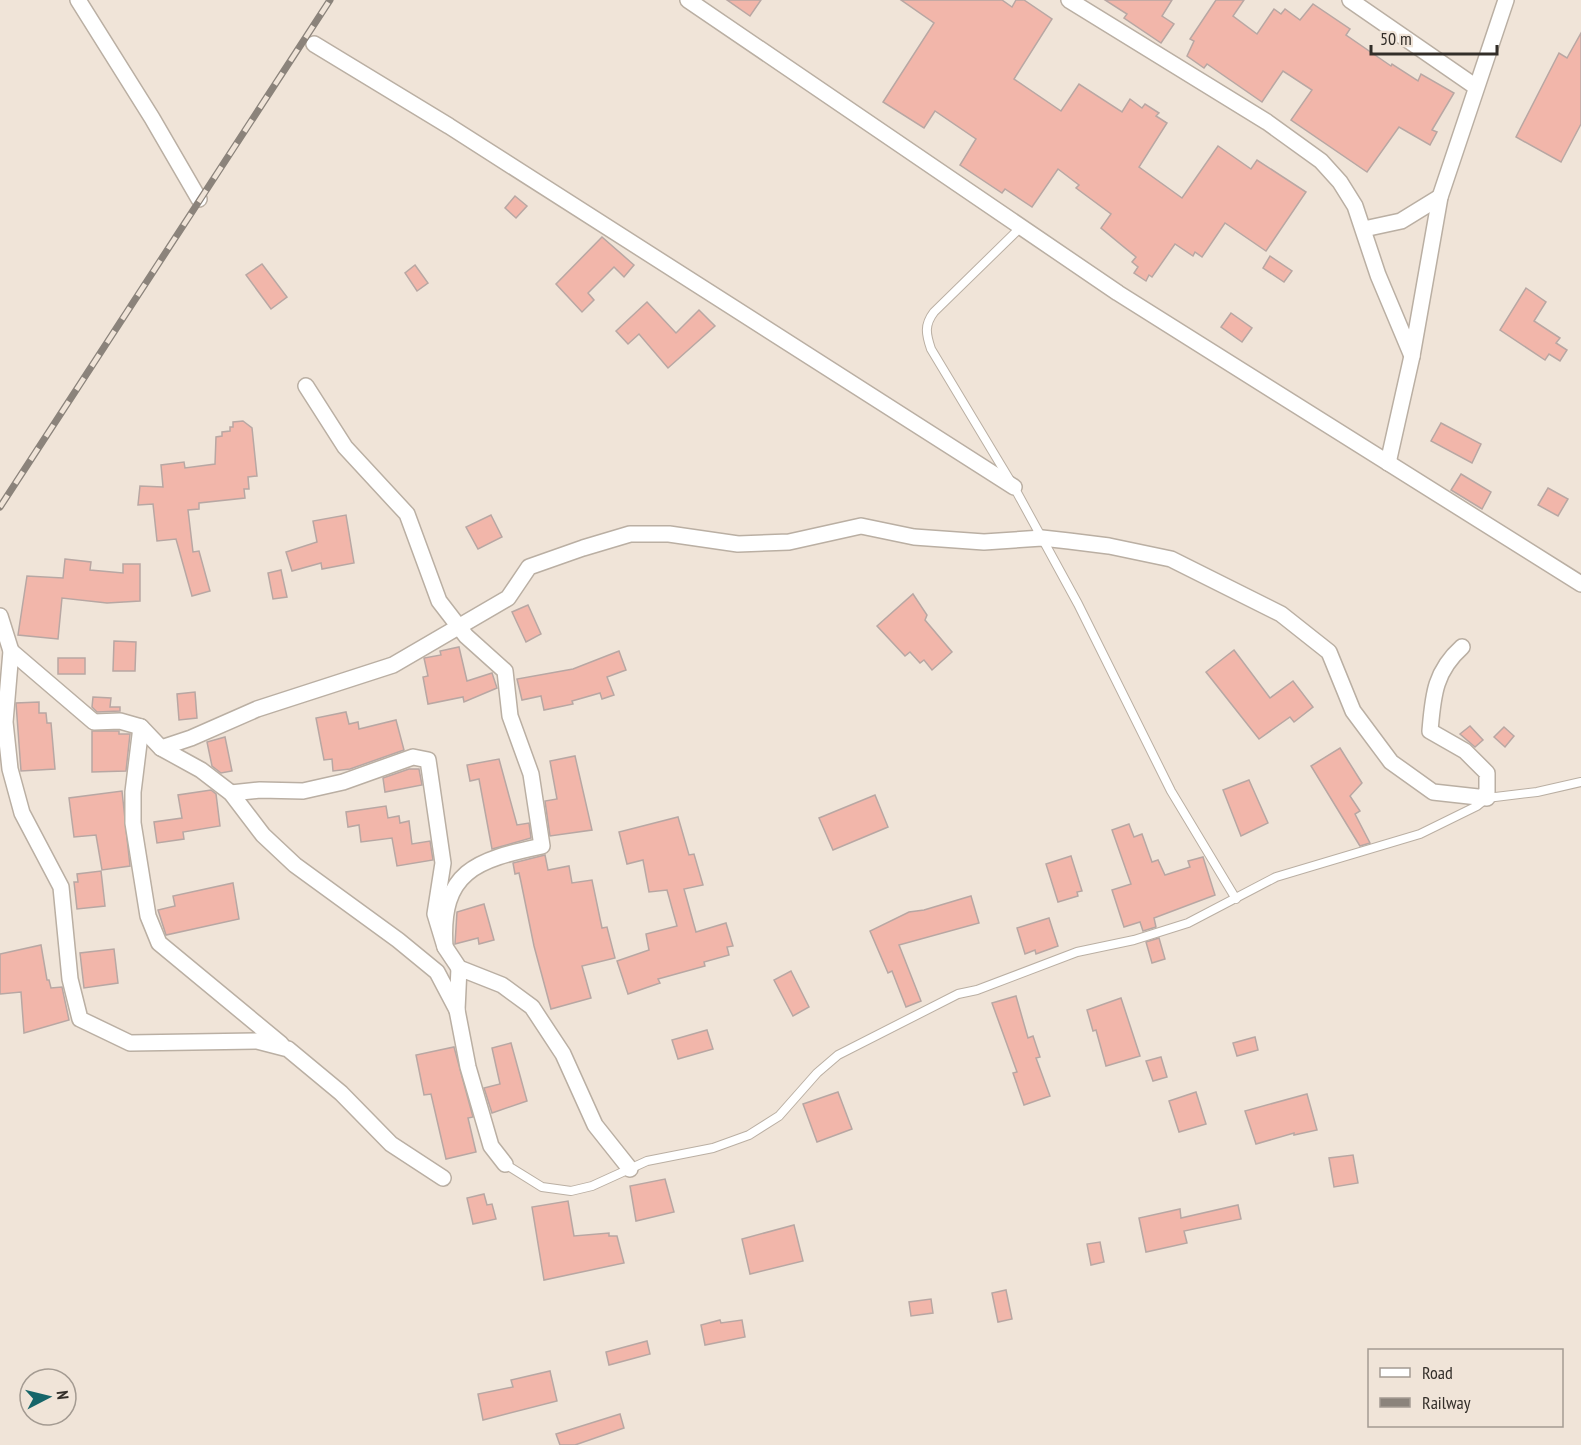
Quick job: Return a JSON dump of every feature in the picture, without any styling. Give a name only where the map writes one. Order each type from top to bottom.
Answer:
[{"type":"street","points":[[78,0],[152,118],[199,199]]},
{"type":"street","points":[[688,0],[1118,293],[1581,584]]},
{"type":"street","points":[[1069,0],[1267,122],[1321,161],[1340,182],[1355,206],[1378,275],[1412,356]]},
{"type":"street","points":[[1350,0],[1476,87]]},
{"type":"street","points":[[1388,463],[1412,356],[1440,197],[1506,0]]},
{"type":"street","points":[[314,44],[459,132],[1014,488]]},
{"type":"street","points":[[1364,230],[1401,221],[1440,197]]},
{"type":"street","points":[[306,386],[345,447],[407,514],[439,601],[459,626],[505,671],[510,716],[531,774],[542,846],[481,863],[465,873],[450,897],[443,918],[445,947]]},
{"type":"street","points":[[161,748],[191,738],[257,709],[393,665],[508,598],[529,567],[630,534],[669,534],[738,544],[789,542],[861,526],[914,537],[984,542],[1042,538],[1109,546],[1171,559],[1281,614],[1329,652],[1353,711],[1391,762],[1433,792],[1487,798],[1487,772],[1465,751],[1431,731],[1434,691],[1447,660],[1462,647]]},
{"type":"street","points":[[0,616],[11,651],[5,722],[10,770],[22,813],[61,886],[70,979],[80,1019],[130,1043],[257,1041],[288,1049]]},
{"type":"street","points":[[11,651],[94,722],[120,721],[141,727],[161,748],[201,770],[231,793],[263,835],[295,865],[398,940],[436,972],[457,1010]]},
{"type":"street","points":[[141,727],[133,792],[133,823],[148,916],[159,943],[341,1093],[391,1144],[443,1178]]},
{"type":"street","points":[[231,793],[303,791],[343,782],[413,757],[428,760],[443,863],[435,914],[445,947],[459,968],[502,985],[532,1007],[563,1054],[595,1125],[630,1169]]},
{"type":"street","points":[[459,968],[457,1010],[468,1067],[491,1146],[505,1164]]},
{"type":"lane","points":[[1021,227],[934,312],[929,318],[926,334],[931,349],[1042,538],[1108,663],[1171,791],[1236,899]]},
{"type":"lane","points":[[505,1164],[542,1187],[571,1191],[592,1186],[662,1157],[713,1148],[758,1130],[779,1116],[817,1072],[838,1055],[895,1024],[958,994],[977,990],[1077,952],[1134,940],[1188,923],[1275,877],[1420,834],[1478,806],[1487,798],[1537,792],[1581,782]]},
{"type":"building","points":[[727,0],[761,0],[750,16]]},
{"type":"building","points":[[901,0],[1002,0],[1012,7],[1016,0],[1024,0],[1052,19],[1014,79],[1061,111],[1079,84],[1122,112],[1130,99],[1142,108],[1145,104],[1159,113],[1156,116],[1167,123],[1139,167],[1182,198],[1218,146],[1251,169],[1257,160],[1306,192],[1266,251],[1225,223],[1202,257],[1195,252],[1193,256],[1175,244],[1152,277],[1149,275],[1146,281],[1134,273],[1138,267],[1132,262],[1136,257],[1101,228],[1111,214],[1076,188],[1079,185],[1058,169],[1032,207],[1005,189],[1002,193],[960,165],[976,139],[935,111],[924,128],[883,102],[934,23]]},
{"type":"building","points":[[1105,0],[1172,0],[1162,16],[1174,24],[1161,43],[1124,18],[1127,14]]},
{"type":"building","points":[[1216,0],[1244,0],[1233,16],[1257,34],[1274,9],[1281,14],[1285,9],[1300,20],[1313,4],[1350,29],[1346,35],[1391,66],[1392,64],[1418,81],[1421,74],[1454,93],[1432,130],[1437,132],[1430,145],[1399,127],[1367,172],[1291,120],[1312,90],[1283,71],[1262,102],[1207,64],[1204,68],[1187,56],[1194,41],[1190,39]]},
{"type":"building","points":[[1581,33],[1581,124],[1561,162],[1516,137],[1559,53],[1567,58]]},
{"type":"building","points":[[515,196],[527,206],[516,218],[505,208]]},
{"type":"building","points":[[602,237],[634,265],[624,277],[614,267],[588,293],[594,300],[582,312],[556,284]]},
{"type":"building","points":[[1270,256],[1292,271],[1284,282],[1263,268]]},
{"type":"building","points":[[262,264],[287,297],[271,309],[246,275]]},
{"type":"building","points":[[415,265],[428,283],[417,291],[405,273]]},
{"type":"building","points":[[1526,288],[1546,302],[1534,321],[1560,338],[1556,343],[1567,350],[1560,361],[1549,354],[1545,360],[1500,330]]},
{"type":"building","points":[[647,302],[676,333],[699,310],[715,326],[668,368],[639,334],[628,344],[616,331]]},
{"type":"building","points":[[1231,313],[1252,328],[1242,342],[1221,327]]},
{"type":"building","points":[[243,421],[252,428],[257,476],[248,477],[249,489],[244,489],[245,498],[199,503],[199,509],[188,510],[193,552],[199,551],[210,591],[192,596],[176,539],[157,541],[153,504],[138,505],[140,486],[163,487],[161,465],[184,462],[185,468],[215,464],[216,437],[222,436],[222,432],[230,431],[233,422]]},
{"type":"building","points":[[1441,423],[1481,444],[1472,463],[1431,441]]},
{"type":"building","points":[[1461,474],[1491,492],[1482,509],[1451,490]]},
{"type":"building","points":[[1548,488],[1568,499],[1558,516],[1538,505]]},
{"type":"building","points":[[346,515],[354,563],[322,569],[321,563],[292,571],[286,552],[317,542],[313,521]]},
{"type":"building","points":[[491,515],[502,537],[478,549],[466,527]]},
{"type":"building","points":[[65,559],[91,562],[90,570],[123,573],[123,564],[140,564],[140,601],[107,603],[62,598],[58,639],[18,635],[27,576],[63,578]]},
{"type":"building","points":[[281,570],[287,597],[273,599],[268,573]]},
{"type":"building","points":[[913,594],[927,615],[925,620],[952,652],[932,670],[924,660],[920,663],[910,652],[905,656],[877,626]]},
{"type":"building","points":[[528,605],[541,634],[526,642],[512,612]]},
{"type":"building","points":[[114,641],[136,642],[135,671],[113,671]]},
{"type":"building","points":[[459,647],[467,681],[492,673],[497,688],[464,702],[463,697],[428,704],[423,677],[428,676],[424,658],[441,655],[440,651]]},
{"type":"building","points":[[1234,650],[1270,698],[1293,681],[1313,707],[1294,722],[1290,717],[1259,739],[1206,672]]},
{"type":"building","points":[[619,651],[626,670],[607,677],[614,695],[602,699],[600,693],[572,701],[573,704],[544,710],[541,696],[522,700],[517,679],[573,669]]},
{"type":"building","points":[[58,658],[85,658],[85,674],[58,674]]},
{"type":"building","points":[[195,692],[197,718],[179,720],[177,694]]},
{"type":"building","points":[[93,697],[111,698],[110,707],[120,707],[120,711],[97,712],[92,707]]},
{"type":"building","points":[[39,702],[39,713],[46,713],[47,723],[51,723],[55,769],[21,771],[16,703]]},
{"type":"building","points":[[346,712],[349,724],[358,722],[359,729],[396,720],[404,750],[350,769],[333,771],[332,759],[324,760],[316,718]]},
{"type":"building","points":[[1470,726],[1483,740],[1475,747],[1460,734]]},
{"type":"building","points":[[1504,727],[1514,736],[1505,747],[1494,737]]},
{"type":"building","points":[[92,731],[119,731],[119,734],[130,734],[126,771],[92,772]]},
{"type":"building","points":[[225,737],[232,771],[221,773],[212,766],[207,742]]},
{"type":"building","points":[[1340,748],[1362,783],[1350,796],[1360,811],[1355,814],[1370,843],[1360,846],[1311,766]]},
{"type":"building","points":[[575,756],[592,830],[550,836],[545,801],[557,799],[550,761]]},
{"type":"building","points":[[499,759],[517,825],[529,823],[531,838],[492,849],[479,779],[470,781],[467,765]]},
{"type":"building","points":[[409,769],[419,769],[422,785],[385,792],[383,778]]},
{"type":"building","points":[[1249,780],[1268,823],[1241,836],[1223,790]]},
{"type":"building","points":[[211,790],[216,794],[220,826],[183,832],[184,839],[157,843],[154,822],[182,818],[178,795]]},
{"type":"building","points":[[122,791],[130,866],[102,870],[96,835],[74,837],[69,798]]},
{"type":"building","points":[[875,795],[888,827],[833,850],[819,818]]},
{"type":"building","points":[[386,806],[388,818],[399,816],[400,823],[409,821],[412,844],[430,841],[433,860],[397,866],[392,838],[361,842],[359,825],[348,827],[346,812]]},
{"type":"building","points":[[678,817],[689,855],[694,854],[703,885],[684,889],[696,932],[726,923],[733,946],[727,947],[729,955],[704,962],[705,966],[658,979],[660,983],[628,994],[617,961],[649,950],[646,934],[677,926],[667,890],[649,892],[643,860],[627,864],[619,832]]},
{"type":"building","points":[[1129,824],[1134,837],[1142,834],[1152,862],[1158,860],[1165,875],[1190,867],[1188,861],[1203,857],[1215,895],[1154,918],[1156,927],[1143,931],[1140,922],[1124,927],[1112,890],[1131,884],[1112,830]]},
{"type":"building","points":[[545,855],[548,870],[569,866],[572,883],[592,880],[602,928],[607,927],[615,958],[582,966],[591,998],[551,1009],[534,946],[519,873],[515,874],[513,863]]},
{"type":"building","points":[[1071,856],[1082,891],[1077,892],[1078,896],[1058,902],[1046,864]]},
{"type":"building","points":[[101,871],[105,906],[77,909],[74,882],[78,882],[77,874]]},
{"type":"building","points":[[233,883],[239,919],[166,935],[158,910],[175,906],[173,896]]},
{"type":"building","points":[[971,896],[979,923],[899,945],[921,1001],[906,1007],[892,971],[888,973],[870,931],[909,912],[924,910]]},
{"type":"building","points":[[484,904],[494,940],[479,944],[478,938],[455,944],[457,912]]},
{"type":"building","points":[[1049,918],[1058,946],[1036,954],[1035,950],[1025,954],[1017,928]]},
{"type":"building","points":[[1159,938],[1165,959],[1152,963],[1146,942]]},
{"type":"building","points":[[41,945],[47,980],[51,988],[62,987],[69,1020],[24,1033],[21,992],[0,994],[0,954]]},
{"type":"building","points":[[114,949],[118,983],[84,988],[80,953]]},
{"type":"building","points":[[791,971],[809,1007],[793,1016],[774,980]]},
{"type":"building","points":[[1016,996],[1028,1038],[1033,1036],[1040,1057],[1036,1058],[1050,1096],[1024,1105],[1013,1073],[1017,1072],[992,1003]]},
{"type":"building","points":[[1121,998],[1140,1056],[1106,1066],[1096,1030],[1093,1031],[1087,1010]]},
{"type":"building","points":[[707,1030],[713,1049],[678,1059],[672,1040]]},
{"type":"building","points":[[1255,1037],[1258,1050],[1237,1056],[1233,1043]]},
{"type":"building","points":[[511,1043],[527,1101],[492,1113],[484,1088],[500,1084],[492,1048]]},
{"type":"building","points":[[454,1047],[473,1117],[468,1118],[476,1152],[446,1159],[431,1094],[424,1095],[416,1055]]},
{"type":"building","points":[[1161,1057],[1167,1077],[1153,1081],[1146,1061]]},
{"type":"building","points":[[838,1092],[852,1129],[817,1142],[803,1104]]},
{"type":"building","points":[[1196,1092],[1206,1124],[1179,1132],[1169,1101]]},
{"type":"building","points":[[1307,1094],[1317,1130],[1294,1135],[1294,1133],[1256,1144],[1245,1111]]},
{"type":"building","points":[[1353,1155],[1358,1183],[1334,1187],[1329,1158]]},
{"type":"building","points":[[665,1179],[674,1212],[636,1221],[630,1186]]},
{"type":"building","points":[[484,1194],[487,1205],[492,1204],[496,1219],[473,1224],[467,1198]]},
{"type":"building","points":[[568,1201],[574,1236],[609,1233],[609,1236],[617,1236],[624,1263],[544,1280],[532,1207]]},
{"type":"building","points":[[1238,1205],[1241,1219],[1184,1231],[1187,1243],[1146,1252],[1139,1218],[1180,1209],[1181,1218]]},
{"type":"building","points":[[794,1225],[803,1261],[750,1274],[742,1239]]},
{"type":"building","points":[[1100,1242],[1104,1262],[1091,1265],[1087,1244]]},
{"type":"building","points":[[1006,1290],[1012,1319],[998,1322],[992,1293]]},
{"type":"building","points":[[931,1299],[933,1313],[911,1316],[909,1302]]},
{"type":"building","points":[[720,1320],[721,1323],[742,1320],[745,1337],[705,1345],[701,1325]]},
{"type":"building","points":[[647,1341],[650,1354],[609,1365],[606,1352]]},
{"type":"building","points":[[550,1371],[557,1401],[483,1420],[478,1394],[513,1387],[511,1380]]},
{"type":"building","points":[[620,1414],[624,1428],[575,1445],[560,1445],[556,1434]]},
{"type":"railway","points":[[0,507],[330,0]]}]
